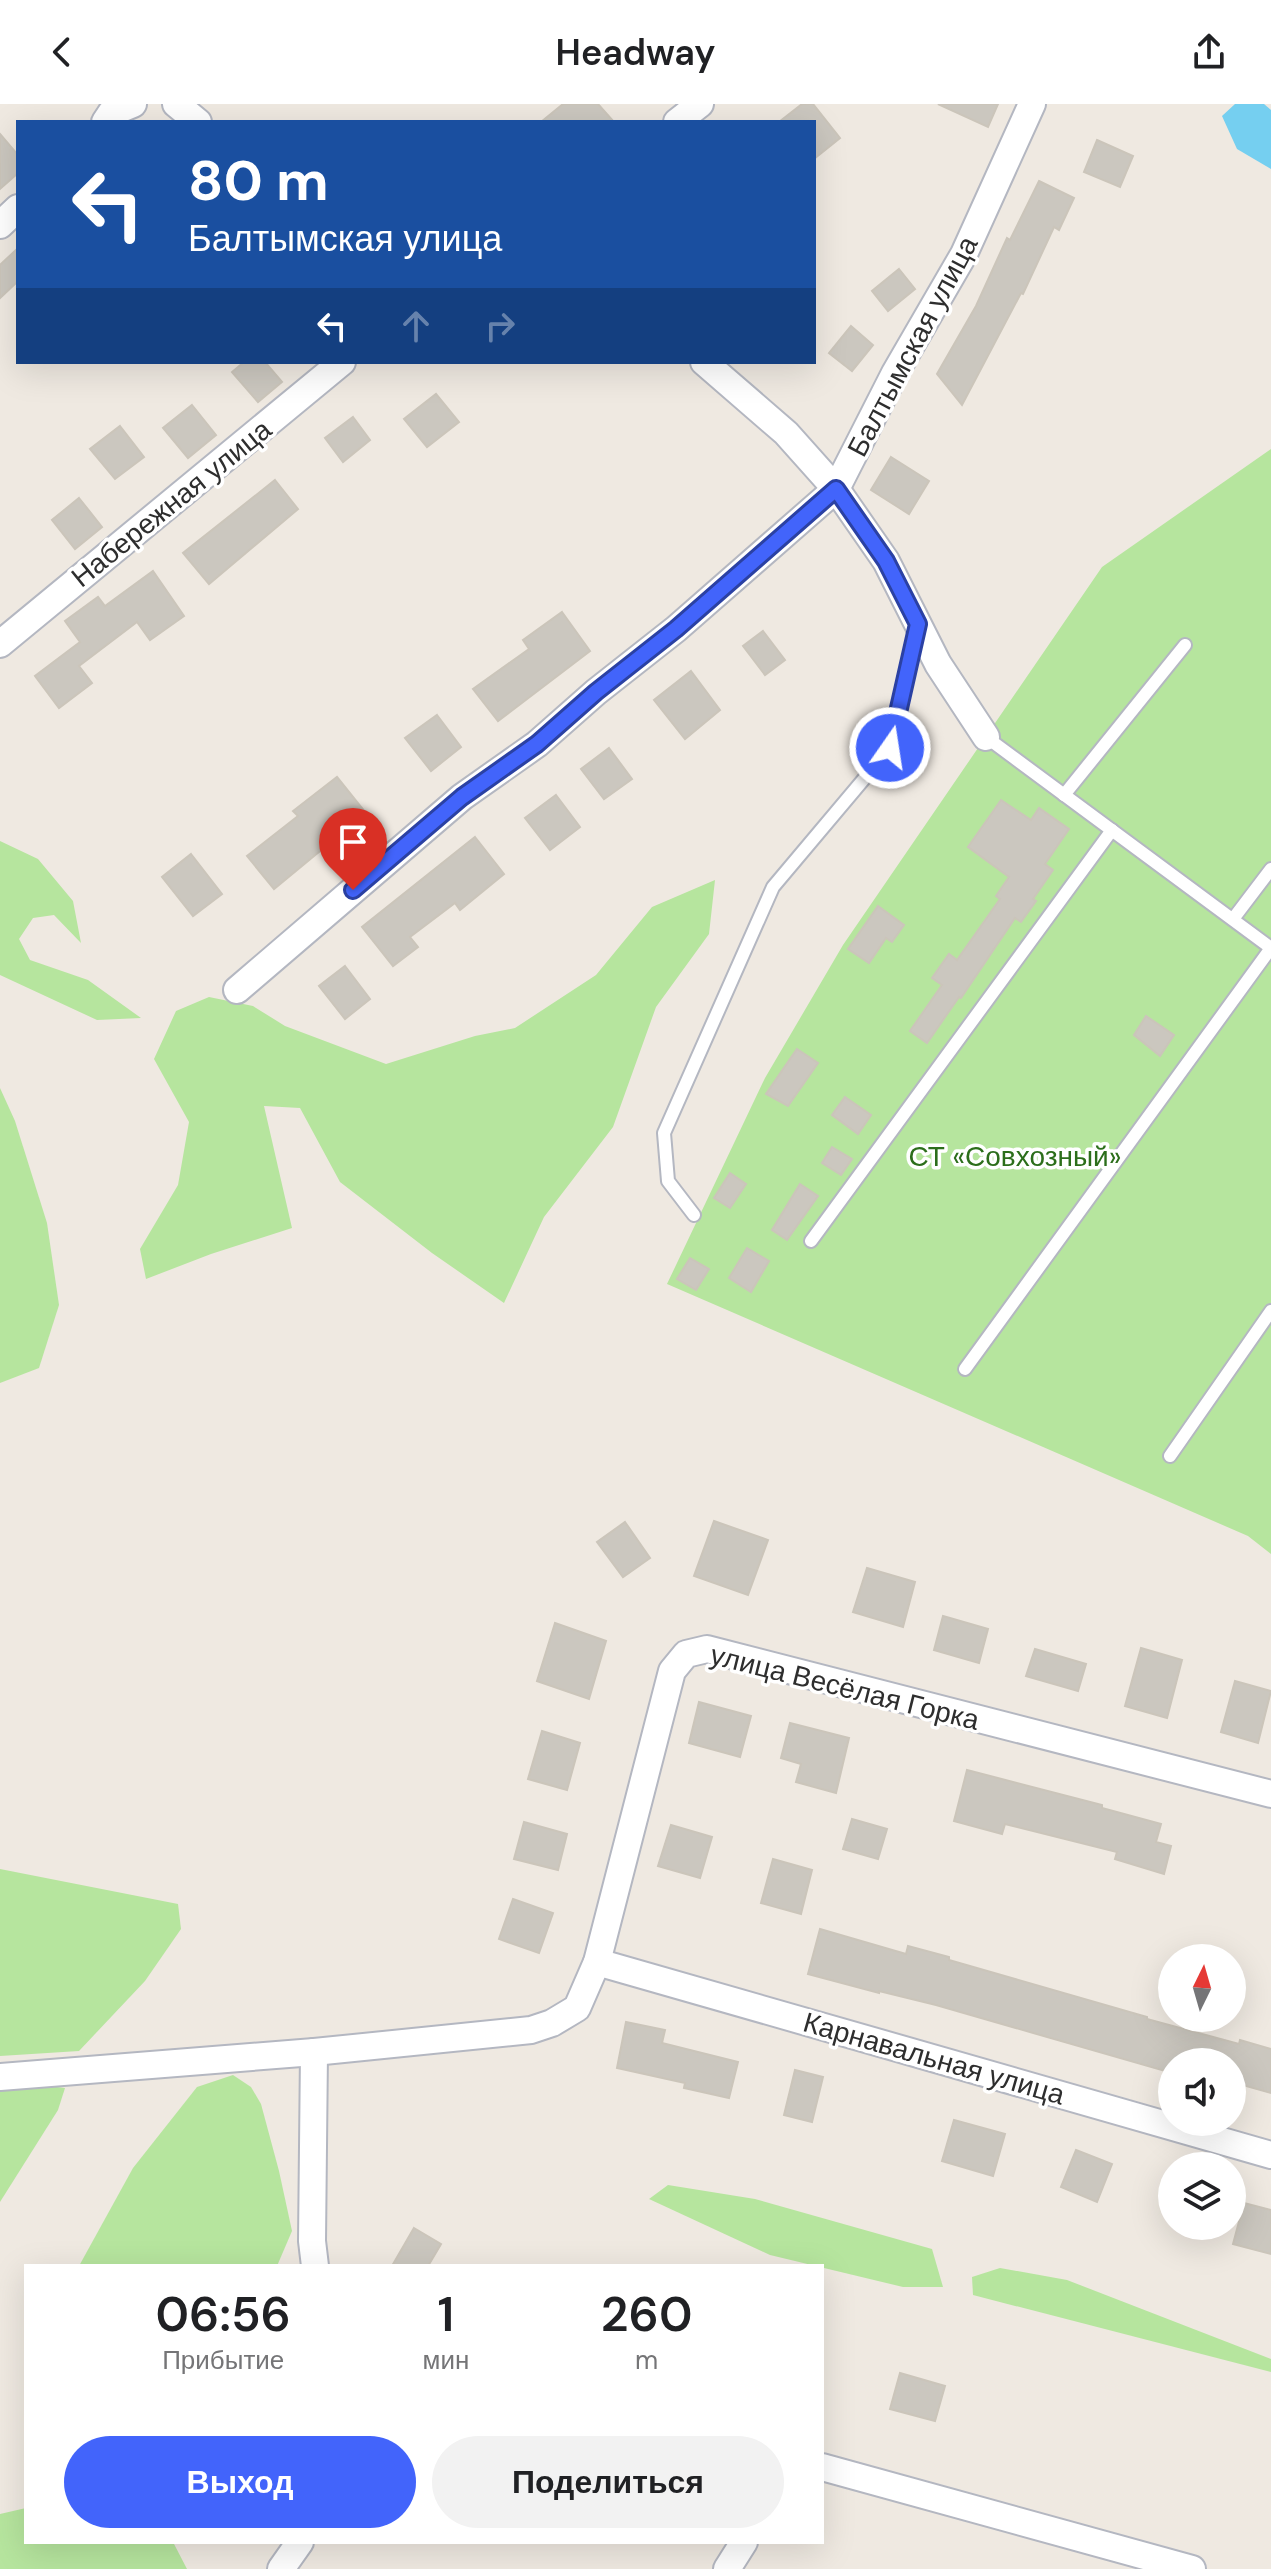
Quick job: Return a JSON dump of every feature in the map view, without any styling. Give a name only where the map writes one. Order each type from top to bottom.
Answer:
[{"type":"street","points":[[176,104],[196,120]]},
{"type":"street","points":[[680,120],[700,104]]},
{"type":"street","name":"Балтымская улица","points":[[237,990],[462,797],[537,744],[596,692],[676,629],[836,489],[895,373],[964,254],[1032,104]]},
{"type":"street","points":[[0,225],[16,210]]},
{"type":"street","name":"Набережная улица","points":[[0,644],[340,364]]},
{"type":"street","points":[[706,364],[786,433],[836,489],[886,561],[938,664],[986,737]]},
{"type":"street","name":"улица Весёлая Горка","points":[[314,2052],[531,2030],[552,2023],[577,2008],[597,1962],[672,1671],[686,1654],[707,1649],[1271,1794]]},
{"type":"street","name":"Карнавальная улица","points":[[597,1962],[1271,2155]]},
{"type":"street","points":[[0,2077],[314,2052],[312,2241],[315,2264]]},
{"type":"street","points":[[824,2468],[1192,2569]]},
{"type":"street","points":[[281,2569],[299,2544]]},
{"type":"street","points":[[727,2569],[743,2544]]},
{"type":"lane","points":[[694,1215],[668,1181],[664,1133],[773,887],[890,748],[918,624]]},
{"type":"lane","points":[[1064,795],[1185,645]]},
{"type":"lane","points":[[965,1369],[1271,948],[986,737]]},
{"type":"lane","points":[[811,1241],[1112,830]]},
{"type":"lane","points":[[1233,919],[1271,869]]},
{"type":"lane","points":[[1170,1456],[1271,1311]]},
{"type":"green space","name":"СТ «Совхозный»","points":[[1271,449],[1271,1554],[1248,1536],[667,1284],[765,1078],[843,945],[1102,567]]},
{"type":"green space","points":[[0,841],[38,859],[73,901],[81,943],[54,915],[33,918],[19,939],[30,960],[88,980],[141,1018],[97,1020],[0,975]]},
{"type":"green space","points":[[715,880],[709,934],[656,1007],[613,1127],[544,1217],[504,1303],[432,1253],[340,1182],[300,1108],[264,1106],[292,1228],[146,1279],[140,1249],[178,1185],[189,1122],[154,1059],[176,1011],[209,997],[253,1006],[285,1026],[386,1064],[475,1036],[515,1028],[596,975],[652,907]]},
{"type":"green space","points":[[0,1088],[15,1121],[47,1223],[59,1305],[39,1368],[0,1383]]},
{"type":"green space","points":[[0,1869],[178,1904],[181,1929],[145,1981],[79,2051],[0,2056]]},
{"type":"green space","points":[[233,2075],[251,2087],[261,2104],[292,2231],[278,2264],[80,2264],[133,2168],[197,2087]]},
{"type":"green space","points":[[0,2087],[65,2088],[58,2110],[0,2202]]},
{"type":"green space","points":[[668,2185],[755,2199],[932,2249],[943,2287],[903,2287],[824,2268],[824,2264],[807,2264],[770,2255],[649,2199]]},
{"type":"green space","points":[[1000,2268],[1067,2280],[1271,2359],[1271,2372],[973,2295],[972,2277]]},
{"type":"green space","points":[[24,2508],[24,2544],[174,2544],[187,2569],[0,2569],[0,2514]]},
{"type":"water","points":[[1235,104],[1264,104],[1271,110],[1271,169],[1237,149],[1222,116]]},
{"type":"building","points":[[563,104],[598,104],[612,120],[543,120]]},
{"type":"building","points":[[802,104],[813,104],[840,138],[816,157],[816,120],[782,120]]},
{"type":"building","points":[[938,104],[998,104],[988,127]]},
{"type":"building","points":[[0,134],[16,153],[16,175],[0,189]]},
{"type":"building","points":[[1097,140],[1133,156],[1120,187],[1084,172]]},
{"type":"building","points":[[1039,181],[1074,198],[1059,230],[1054,227],[1023,294],[962,405],[937,374],[976,306],[1007,238],[1010,240]]},
{"type":"building","points":[[16,250],[16,283],[0,298],[0,265]]},
{"type":"building","points":[[899,269],[915,289],[888,311],[872,291]]},
{"type":"building","points":[[851,326],[873,345],[852,371],[829,353]]},
{"type":"building","points":[[242,364],[267,364],[282,382],[258,402],[232,372]]},
{"type":"building","points":[[436,394],[459,422],[427,447],[404,419]]},
{"type":"building","points":[[192,405],[216,435],[188,458],[163,428]]},
{"type":"building","points":[[353,417],[370,440],[343,462],[325,438]]},
{"type":"building","points":[[120,426],[144,457],[115,479],[90,449]]},
{"type":"building","points":[[891,457],[929,481],[909,514],[871,490]]},
{"type":"building","points":[[275,480],[298,509],[209,584],[183,553]]},
{"type":"building","points":[[79,498],[102,527],[75,549],[52,520]]},
{"type":"building","points":[[153,571],[184,616],[150,640],[137,622],[79,666],[92,683],[59,708],[35,676],[80,642],[65,621],[98,597],[105,606]]},
{"type":"building","points":[[562,612],[590,651],[498,721],[473,689],[529,649],[523,640]]},
{"type":"building","points":[[763,631],[785,660],[765,675],[743,646]]},
{"type":"building","points":[[691,671],[720,710],[685,739],[654,700]]},
{"type":"building","points":[[437,715],[461,747],[431,771],[405,738]]},
{"type":"building","points":[[609,748],[632,779],[604,799],[581,769]]},
{"type":"building","points":[[337,777],[366,813],[274,889],[247,856],[298,816],[293,811]]},
{"type":"building","points":[[556,795],[580,827],[550,850],[525,818]]},
{"type":"building","points":[[1001,800],[1031,820],[1039,808],[1069,829],[1045,864],[1053,870],[1033,899],[1036,901],[1021,922],[1015,918],[927,1043],[910,1031],[942,985],[932,978],[949,954],[957,960],[1000,899],[996,896],[1009,877],[968,847]]},
{"type":"building","points":[[475,837],[504,874],[460,910],[455,903],[410,937],[418,947],[393,966],[362,927]]},
{"type":"building","points":[[191,854],[222,894],[193,916],[162,877]]},
{"type":"building","points":[[878,906],[904,925],[892,942],[886,938],[869,963],[848,949]]},
{"type":"building","points":[[345,966],[370,999],[345,1019],[319,986]]},
{"type":"building","points":[[1146,1016],[1174,1035],[1160,1056],[1134,1035]]},
{"type":"building","points":[[797,1049],[818,1063],[788,1106],[766,1094]]},
{"type":"building","points":[[845,1097],[871,1115],[858,1134],[832,1115]]},
{"type":"building","points":[[832,1147],[852,1159],[841,1175],[822,1163]]},
{"type":"building","points":[[730,1173],[746,1184],[730,1208],[714,1198]]},
{"type":"building","points":[[800,1184],[818,1196],[787,1240],[772,1230]]},
{"type":"building","points":[[747,1248],[769,1261],[751,1292],[729,1278]]},
{"type":"building","points":[[690,1258],[709,1269],[696,1290],[677,1279]]},
{"type":"building","points":[[714,1521],[768,1540],[748,1595],[694,1576]]},
{"type":"building","points":[[625,1522],[650,1558],[623,1577],[597,1542]]},
{"type":"building","points":[[867,1568],[915,1582],[903,1627],[853,1612]]},
{"type":"building","points":[[943,1616],[988,1629],[979,1663],[934,1650]]},
{"type":"building","points":[[555,1623],[606,1641],[589,1699],[537,1681]]},
{"type":"building","points":[[1141,1648],[1182,1660],[1167,1718],[1125,1706]]},
{"type":"building","points":[[1035,1649],[1086,1664],[1078,1691],[1026,1676]]},
{"type":"building","points":[[1235,1681],[1271,1691],[1258,1743],[1221,1732]]},
{"type":"building","points":[[699,1702],[751,1716],[740,1757],[689,1743]]},
{"type":"building","points":[[790,1723],[849,1738],[836,1793],[796,1782],[801,1764],[781,1758]]},
{"type":"building","points":[[542,1731],[580,1743],[567,1790],[528,1779]]},
{"type":"building","points":[[967,1770],[1102,1805],[1102,1808],[1161,1824],[1156,1842],[1171,1846],[1164,1874],[1115,1859],[1117,1852],[1005,1824],[1002,1834],[954,1821]]},
{"type":"building","points":[[852,1819],[887,1829],[878,1859],[843,1849]]},
{"type":"building","points":[[524,1822],[567,1834],[558,1870],[514,1859]]},
{"type":"building","points":[[671,1825],[712,1837],[700,1878],[658,1866]]},
{"type":"building","points":[[773,1859],[812,1870],[801,1914],[761,1903]]},
{"type":"building","points":[[513,1899],[553,1913],[539,1953],[499,1939]]},
{"type":"building","points":[[820,1929],[906,1954],[908,1946],[1147,2017],[1158,2022],[1158,2032],[1195,2032],[1271,2049],[1271,2093],[1246,2086],[1246,2048],[1158,2048],[1158,2069],[936,2005],[808,1974]]},
{"type":"building","points":[[626,2022],[665,2030],[662,2043],[738,2062],[729,2098],[684,2088],[685,2083],[617,2068]]},
{"type":"building","points":[[795,2070],[823,2077],[812,2122],[784,2115]]},
{"type":"building","points":[[954,2120],[1005,2134],[993,2176],[942,2161]]},
{"type":"building","points":[[1076,2150],[1112,2164],[1097,2202],[1061,2187]]},
{"type":"building","points":[[1246,2204],[1271,2210],[1271,2254],[1233,2244],[1234,2240],[1246,2240]]},
{"type":"building","points":[[414,2228],[441,2244],[429,2264],[393,2264]]},
{"type":"building","points":[[900,2373],[945,2386],[935,2421],[890,2409]]},
{"type":"route","points":[[353,890],[462,797],[537,744],[596,692],[676,629],[836,489],[886,561],[918,624],[890,748]]}]
